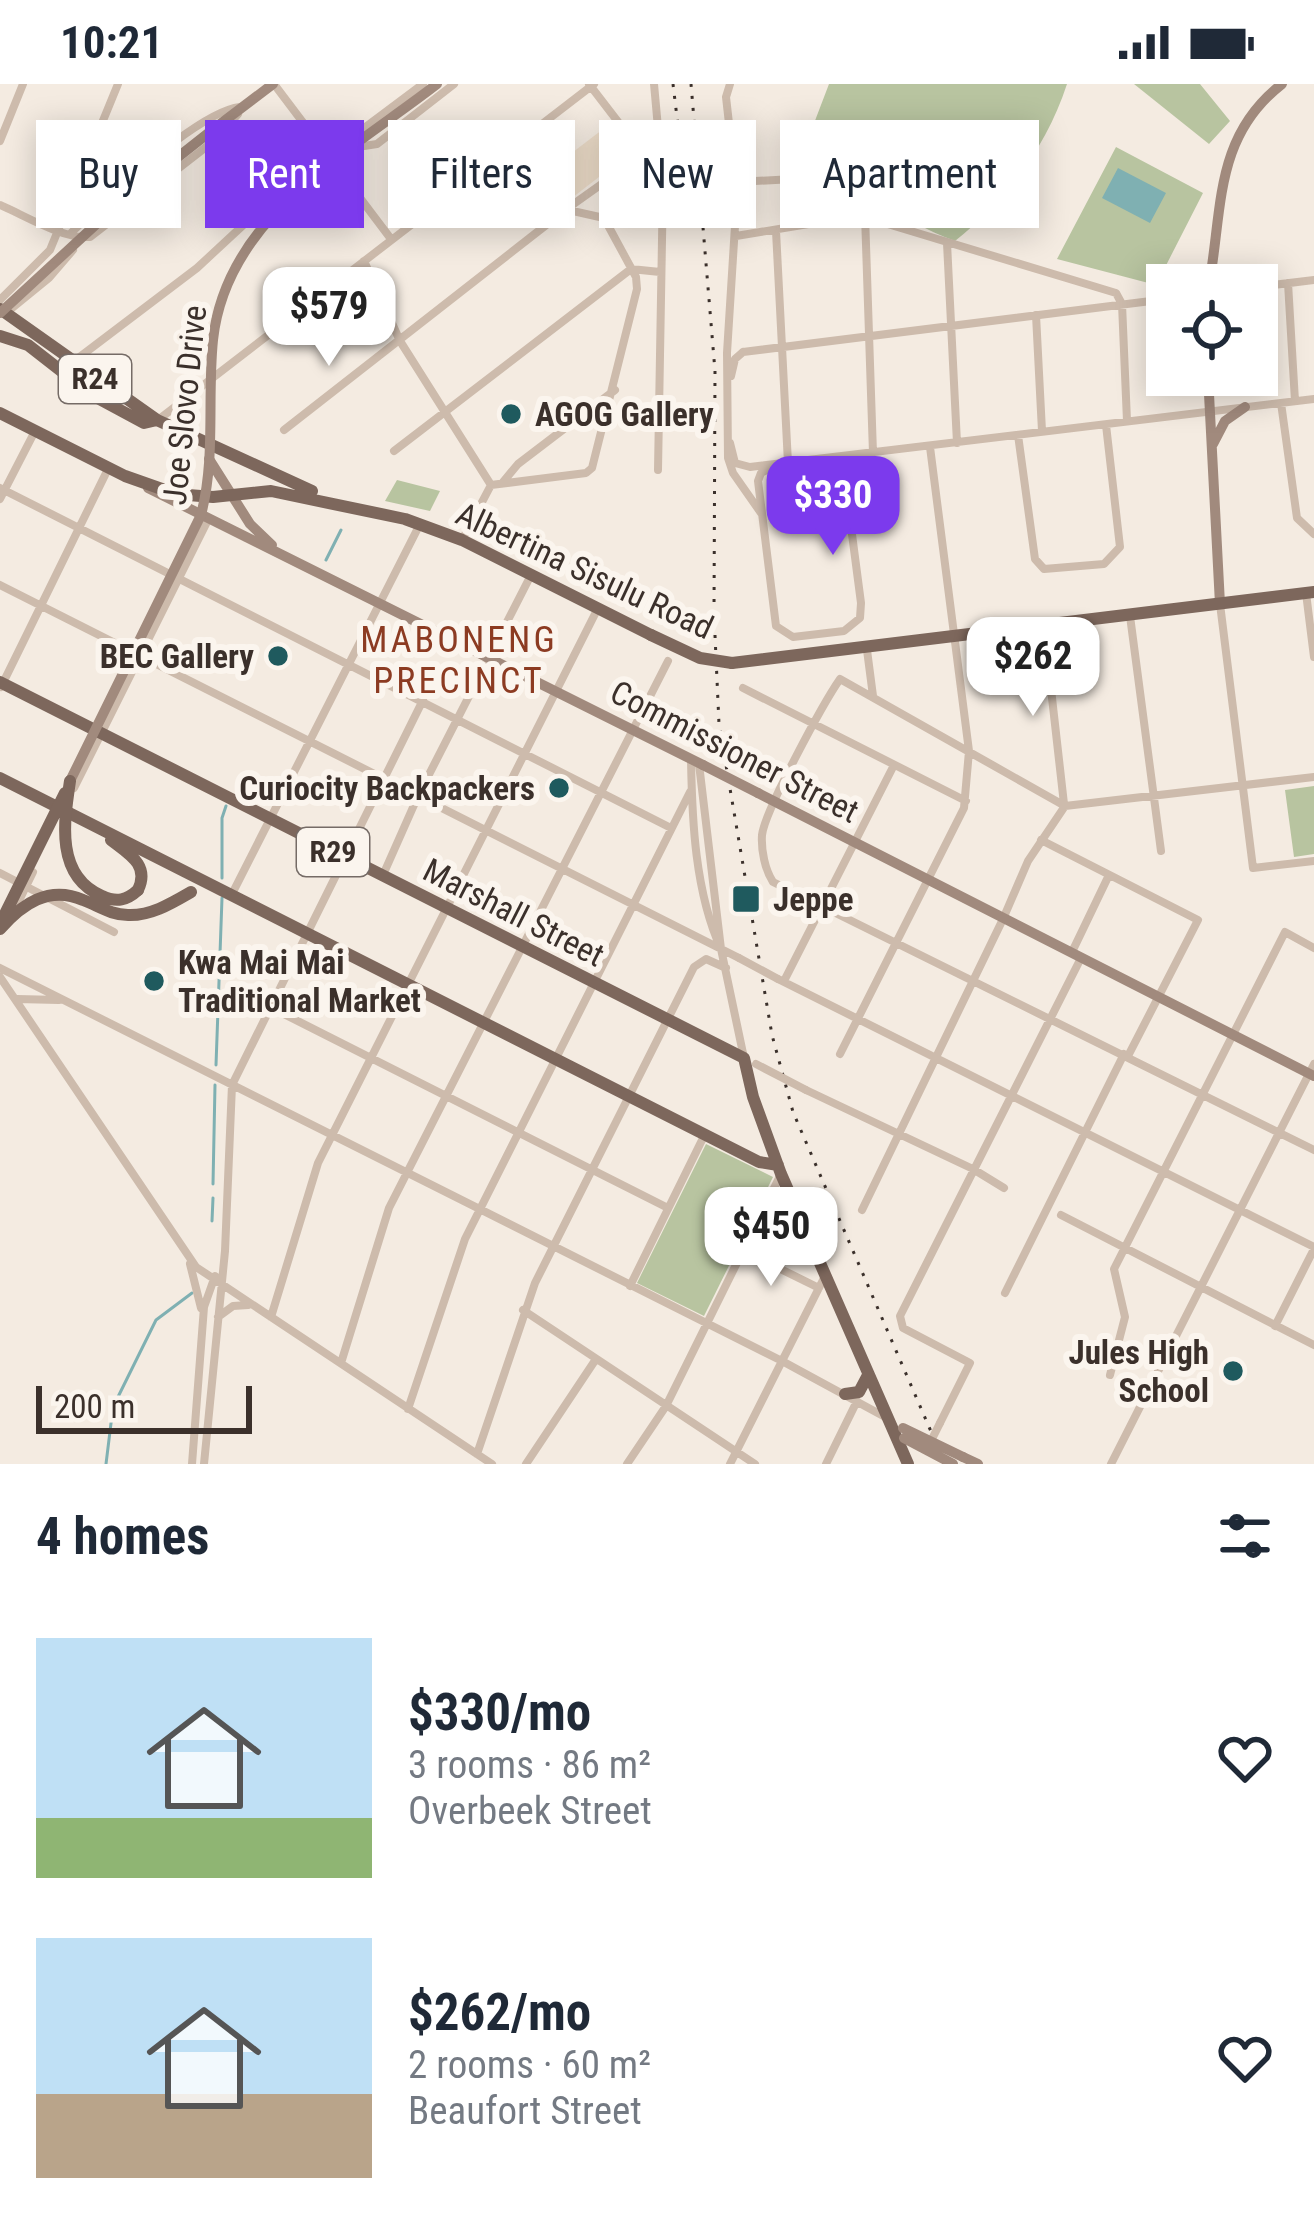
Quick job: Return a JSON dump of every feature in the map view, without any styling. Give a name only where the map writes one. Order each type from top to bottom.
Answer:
[{"type":"main road","points":[[1,311],[107,214],[273,84]]},
{"type":"main road","name":"Joe Slovo Drive","points":[[0,927],[201,515],[210,474],[213,336],[221,299],[242,251],[296,193],[437,84]]},
{"type":"main road","points":[[1212,264],[1226,162],[1240,127],[1282,84]]},
{"type":"main road","points":[[1226,176],[1251,122],[1294,84]]},
{"type":"main road","name":"Albertina Sisulu Road","points":[[1,311],[157,420],[303,489],[381,508],[462,540],[700,658],[733,663],[866,650],[1310,593]]},
{"type":"main road","points":[[0,336],[28,345],[92,395],[141,422],[157,420]]},
{"type":"main road","points":[[1209,396],[1220,604]]},
{"type":"main road","points":[[1211,451],[1225,421],[1245,407]]},
{"type":"main road","name":"Commissioner Street","points":[[0,413],[928,878],[1157,998],[1312,1071]]},
{"type":"main road","points":[[196,439],[256,532],[289,559]]},
{"type":"main road","name":"Albertina Sisulu Road","points":[[124,476],[189,497],[284,493],[405,519]]},
{"type":"main road","name":"Marshall Street","points":[[1,684],[750,1061]]},
{"type":"main road","name":"R29","points":[[0,778],[780,1169]]},
{"type":"main road","points":[[70,781],[64,838],[74,870],[89,889],[122,900],[139,890],[141,865],[95,826]]},
{"type":"main road","points":[[0,927],[46,896],[73,896],[116,914],[135,915],[191,892],[229,893]]},
{"type":"main road","points":[[750,1061],[769,1142],[822,1282],[908,1464]]},
{"type":"main road","points":[[740,1151],[757,1151],[769,1142]]},
{"type":"main road","points":[[851,1398],[860,1392],[868,1374]]},
{"type":"main road","points":[[893,1426],[958,1461],[978,1464]]},
{"type":"street","points":[[0,141],[23,84]]},
{"type":"street","points":[[1,311],[50,250],[118,84]]},
{"type":"street","points":[[273,84],[300,120]]},
{"type":"street","points":[[364,129],[422,84]]},
{"type":"street","points":[[364,146],[377,144],[454,84]]},
{"type":"street","points":[[654,84],[659,120]]},
{"type":"street","points":[[729,120],[730,84]]},
{"type":"street","points":[[546,120],[591,85],[617,120]]},
{"type":"street","points":[[0,103],[13,110]]},
{"type":"street","points":[[0,205],[76,236],[94,234],[215,140],[241,107]]},
{"type":"street","points":[[50,250],[76,236],[136,176],[205,121],[241,107]]},
{"type":"street","points":[[364,203],[391,239]]},
{"type":"street","points":[[496,484],[580,474],[592,468],[638,289],[604,218],[575,210]]},
{"type":"street","points":[[73,362],[197,268],[239,228]]},
{"type":"street","points":[[157,420],[406,228]]},
{"type":"street","points":[[284,430],[543,228]]},
{"type":"street","points":[[658,470],[661,228]]},
{"type":"street","points":[[735,228],[732,341],[743,352]]},
{"type":"street","points":[[735,238],[793,228]]},
{"type":"street","points":[[865,228],[872,453]]},
{"type":"street","points":[[903,228],[1120,297],[1126,421]]},
{"type":"street","points":[[776,231],[785,464]]},
{"type":"street","points":[[1,311],[50,278],[70,255],[76,236]]},
{"type":"street","points":[[735,238],[730,469],[760,512]]},
{"type":"street","points":[[947,243],[957,443]]},
{"type":"street","points":[[364,261],[400,341],[496,484]]},
{"type":"street","points":[[394,452],[632,269],[660,272]]},
{"type":"street","points":[[1278,284],[1314,280]]},
{"type":"street","points":[[1288,283],[1295,401]]},
{"type":"street","points":[[729,383],[733,362],[743,352],[1146,301]]},
{"type":"street","points":[[1036,315],[1042,431]]},
{"type":"street","points":[[462,540],[496,484],[614,390]]},
{"type":"street","points":[[730,443],[735,463],[741,467],[785,464],[1314,399]]},
{"type":"street","points":[[1280,403],[1297,518],[1314,534]]},
{"type":"street","points":[[1018,435],[1039,565],[1052,571],[1100,566],[1115,556],[1121,542],[1106,425]]},
{"type":"street","points":[[35,431],[2,492],[671,828]]},
{"type":"street","points":[[840,1054],[966,801],[969,751],[930,447]]},
{"type":"street","points":[[785,464],[760,476],[760,512],[774,621],[783,633],[800,638],[844,631],[860,618],[842,458]]},
{"type":"street","points":[[1,684],[109,469]]},
{"type":"street","points":[[0,941],[208,520]]},
{"type":"street","points":[[229,893],[420,524]]},
{"type":"street","points":[[382,876],[530,575]]},
{"type":"street","points":[[0,585],[1314,1248],[1276,1326]]},
{"type":"street","points":[[1310,593],[1314,657]]},
{"type":"street","points":[[1220,604],[1253,868],[1314,861]]},
{"type":"street","points":[[271,1317],[318,1163],[598,608]]},
{"type":"street","points":[[1130,616],[1161,850]]},
{"type":"street","points":[[862,1210],[1018,881],[1064,806],[1044,627]]},
{"type":"street","points":[[866,650],[873,696]]},
{"type":"street","points":[[340,1363],[385,1218],[406,1173],[668,661]]},
{"type":"street","points":[[1314,777],[1064,806],[840,679],[775,802],[762,838],[769,877],[1314,1150]]},
{"type":"street","points":[[742,688],[966,801]]},
{"type":"street","points":[[202,1322],[225,1252],[232,1085],[423,700]]},
{"type":"street","points":[[407,1409],[455,1261],[690,792],[697,762]]},
{"type":"street","points":[[697,762],[726,968],[750,1061]]},
{"type":"street","points":[[781,980],[894,765]]},
{"type":"street","points":[[690,792],[711,924],[724,950]]},
{"type":"street","points":[[1040,840],[1198,920],[1128,1056]]},
{"type":"street","points":[[0,873],[113,932]]},
{"type":"street","points":[[929,1446],[970,1363],[900,1325],[899,1316],[1052,1017],[1109,874]]},
{"type":"street","points":[[1110,1376],[1124,1332],[1123,1301],[1114,1273],[1124,1249],[1285,932],[1314,948]]},
{"type":"street","points":[[477,1454],[523,1310],[668,1019],[697,964],[710,960],[726,968]]},
{"type":"street","points":[[0,972],[188,1258],[199,1289],[202,1322],[192,1464]]},
{"type":"street","points":[[0,972],[66,1000],[782,1361],[893,1426]]},
{"type":"street","points":[[17,999],[66,1000]]},
{"type":"street","points":[[270,1007],[668,1208]]},
{"type":"street","points":[[1005,1293],[1124,1054],[1128,1056]]},
{"type":"street","name":"Marshall Street","points":[[750,1061],[974,1168],[1004,1188]]},
{"type":"street","points":[[1112,1464],[1312,1071]]},
{"type":"street","points":[[630,1286],[706,1134]]},
{"type":"street","points":[[627,1464],[666,1406],[780,1169]]},
{"type":"street","points":[[1061,1215],[1314,1345]]},
{"type":"street","points":[[730,1464],[822,1282],[742,1250]]},
{"type":"street","points":[[188,1258],[217,1283],[492,1464]]},
{"type":"street","points":[[205,1462],[217,1283]]},
{"type":"street","points":[[217,1318],[233,1306],[255,1307]]},
{"type":"street","points":[[523,1310],[754,1464]]},
{"type":"street","points":[[526,1464],[596,1359]]},
{"type":"street","points":[[826,1464],[851,1398]]},
{"type":"green space","points":[[829,84],[1067,84],[1039,146],[1039,120],[815,120]]},
{"type":"green space","points":[[1134,84],[1200,84],[1230,121],[1209,144]]},
{"type":"green space","points":[[1116,147],[1203,193],[1167,264],[1146,264],[1146,282],[1057,259]]},
{"type":"green space","points":[[927,228],[969,228],[955,241]]},
{"type":"green space","points":[[397,480],[440,491],[430,511],[385,501]]},
{"type":"green space","points":[[1314,786],[1314,854],[1294,857],[1285,790]]},
{"type":"green space","points":[[706,1144],[773,1177],[704,1316],[637,1283]]},
{"type":"shaded area","points":[[599,132],[599,177],[575,196],[575,151]]},
{"type":"water","points":[[1118,168],[1166,193],[1150,223],[1102,198]]},
{"type":"waterway","points":[[326,560],[341,530]]},
{"type":"waterway","points":[[222,878],[226,806]]},
{"type":"waterway","points":[[216,1065],[222,898]]},
{"type":"waterway","points":[[213,1184],[215,1085]]},
{"type":"waterway","points":[[212,1221],[213,1198]]},
{"type":"waterway","points":[[106,1464],[113,1407],[156,1320],[192,1293]]},
{"type":"railway","points":[[673,84],[677,120]]},
{"type":"railway","points":[[691,84],[715,371],[714,613],[719,724],[772,1035],[793,1112],[945,1464]]},
{"type":"place","name":"AGOG Gallery","points":[[511,414]]},
{"type":"place","name":"BEC Gallery","points":[[278,656]]},
{"type":"place","name":"Curiocity Backpackers","points":[[559,788]]},
{"type":"place","name":"Jeppe","points":[[746,899]]},
{"type":"place","name":"Kwa Mai Mai Traditional Market","points":[[154,981]]},
{"type":"place","name":"Jules High School","points":[[1233,1371]]},
{"type":"district","name":"MABONENG PRECINCT","points":[[459,660]]}]
